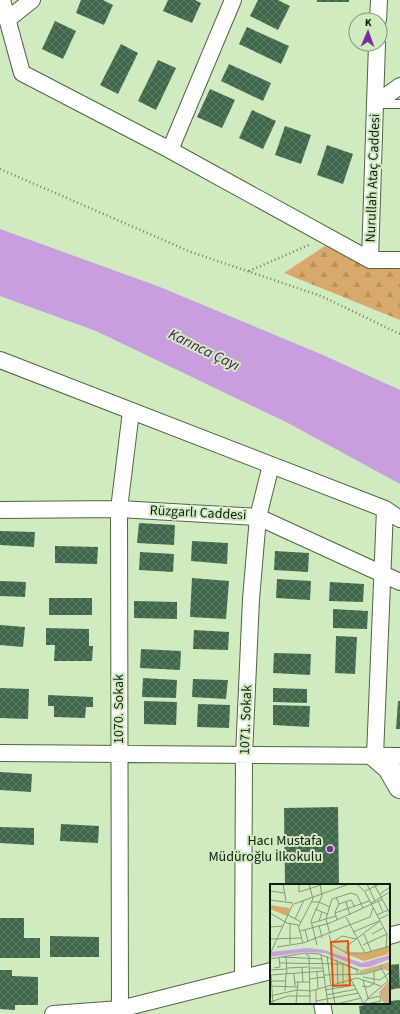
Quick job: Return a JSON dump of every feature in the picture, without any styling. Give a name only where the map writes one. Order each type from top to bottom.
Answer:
[{"type":"street","points":[[2,0],[4,24],[22,72],[170,150],[370,260],[400,260]]},
{"type":"street","points":[[4,24],[32,0]]},
{"type":"street","points":[[170,150],[233,0]]},
{"type":"street","points":[[378,12],[379,0]]},
{"type":"street","points":[[375,104],[377,52]]},
{"type":"street","name":"Nurullah Ataç Caddesi","points":[[370,260],[375,104],[400,86]]},
{"type":"street","points":[[0,360],[385,508],[400,519]]},
{"type":"street","name":"1070. Sokak","points":[[120,1009],[119,509],[131,410]]},
{"type":"street","name":"1071. Sokak","points":[[243,978],[244,755],[251,599],[258,517],[271,465]]},
{"type":"street","points":[[375,756],[385,508]]},
{"type":"street","name":"Rüzgarlı Caddesi","points":[[0,510],[119,509],[258,517],[400,582]]},
{"type":"street","points":[[0,753],[400,756]]},
{"type":"street","points":[[375,756],[389,768],[400,787]]},
{"type":"street","points":[[390,936],[400,933]]},
{"type":"street","points":[[54,1014],[120,1009],[270,971]]},
{"type":"street","points":[[322,1004],[324,1014]]},
{"type":"lane","points":[[375,104],[400,104]]},
{"type":"path","points":[[0,169],[192,252],[321,296],[400,334]]},
{"type":"path","points":[[249,272],[329,237]]},
{"type":"green space","points":[[325,246],[400,264],[400,320],[284,273]]},
{"type":"water","name":"Karınca Çayı","points":[[0,229],[160,287],[323,355],[400,390],[400,484],[288,423],[96,331],[0,296]]},
{"type":"building","points":[[81,0],[103,0],[113,5],[104,25],[76,13]]},
{"type":"building","points":[[168,0],[195,0],[201,3],[192,23],[163,11]]},
{"type":"building","points":[[258,0],[278,0],[290,6],[278,30],[250,16]]},
{"type":"building","points":[[317,0],[349,0],[349,2],[317,2]]},
{"type":"building","points":[[55,21],[76,31],[63,59],[42,49]]},
{"type":"building","points":[[247,27],[289,46],[281,64],[239,44]]},
{"type":"building","points":[[121,44],[138,53],[118,94],[100,85]]},
{"type":"building","points":[[158,60],[176,68],[156,110],[138,101]]},
{"type":"building","points":[[229,64],[271,83],[263,101],[221,81]]},
{"type":"building","points":[[210,89],[235,100],[222,128],[197,117]]},
{"type":"building","points":[[252,110],[276,121],[263,149],[239,138]]},
{"type":"building","points":[[285,126],[311,135],[301,164],[275,155]]},
{"type":"building","points":[[327,145],[353,154],[343,184],[317,175]]},
{"type":"building","points":[[139,523],[175,525],[174,545],[137,543]]},
{"type":"building","points":[[0,531],[35,532],[34,547],[0,545]]},
{"type":"building","points":[[192,541],[228,543],[227,564],[191,561]]},
{"type":"building","points":[[55,546],[98,547],[97,564],[55,563]]},
{"type":"building","points":[[275,551],[309,553],[308,572],[274,570]]},
{"type":"building","points":[[140,552],[174,554],[173,572],[139,570]]},
{"type":"building","points":[[192,578],[229,581],[226,619],[190,617]]},
{"type":"building","points":[[277,579],[311,581],[310,600],[276,598]]},
{"type":"building","points":[[0,581],[26,582],[25,597],[0,596]]},
{"type":"building","points":[[330,582],[364,584],[363,602],[329,601]]},
{"type":"building","points":[[49,598],[92,598],[92,615],[49,615]]},
{"type":"building","points":[[134,601],[177,602],[177,619],[134,618]]},
{"type":"building","points":[[333,609],[368,611],[367,629],[333,628]]},
{"type":"building","points":[[0,625],[25,627],[23,647],[0,645]]},
{"type":"building","points":[[46,628],[89,629],[89,646],[93,646],[92,661],[54,661],[55,645],[46,645]]},
{"type":"building","points":[[194,630],[229,632],[228,650],[193,649]]},
{"type":"building","points":[[336,636],[357,637],[355,674],[335,673]]},
{"type":"building","points":[[141,649],[181,651],[180,670],[140,668]]},
{"type":"building","points":[[274,653],[311,654],[310,675],[273,673]]},
{"type":"building","points":[[143,678],[177,680],[176,698],[142,697]]},
{"type":"building","points":[[193,679],[228,680],[226,699],[192,697]]},
{"type":"building","points":[[0,688],[29,689],[28,719],[0,718]]},
{"type":"building","points":[[273,688],[307,689],[307,703],[273,702]]},
{"type":"building","points":[[48,695],[93,697],[93,707],[86,707],[85,718],[54,717],[54,706],[48,706]]},
{"type":"building","points":[[144,701],[177,702],[176,725],[144,724]]},
{"type":"building","points":[[398,701],[400,701],[400,729],[396,729]]},
{"type":"building","points":[[198,704],[230,705],[229,728],[197,727]]},
{"type":"building","points":[[273,705],[310,706],[309,727],[273,725]]},
{"type":"building","points":[[0,772],[32,774],[31,792],[0,790]]},
{"type":"building","points":[[338,807],[339,884],[285,884],[284,808]]},
{"type":"building","points":[[61,824],[99,826],[98,843],[60,841]]},
{"type":"building","points":[[0,827],[34,828],[34,845],[0,843]]},
{"type":"building","points":[[0,918],[24,918],[24,938],[40,938],[40,958],[0,958]]},
{"type":"building","points":[[50,936],[99,937],[99,957],[50,957]]},
{"type":"building","points":[[399,964],[400,988],[390,990],[390,965]]},
{"type":"building","points":[[0,970],[12,970],[12,976],[38,977],[38,1005],[15,1005],[15,1010],[0,1009]]},
{"type":"building","points":[[400,1000],[400,1014],[360,1014],[359,1006],[390,1004],[390,1001]]},
{"type":"place","name":"Hacı Mustafa Müdüroğlu İlkokulu","points":[[330,849]]}]
